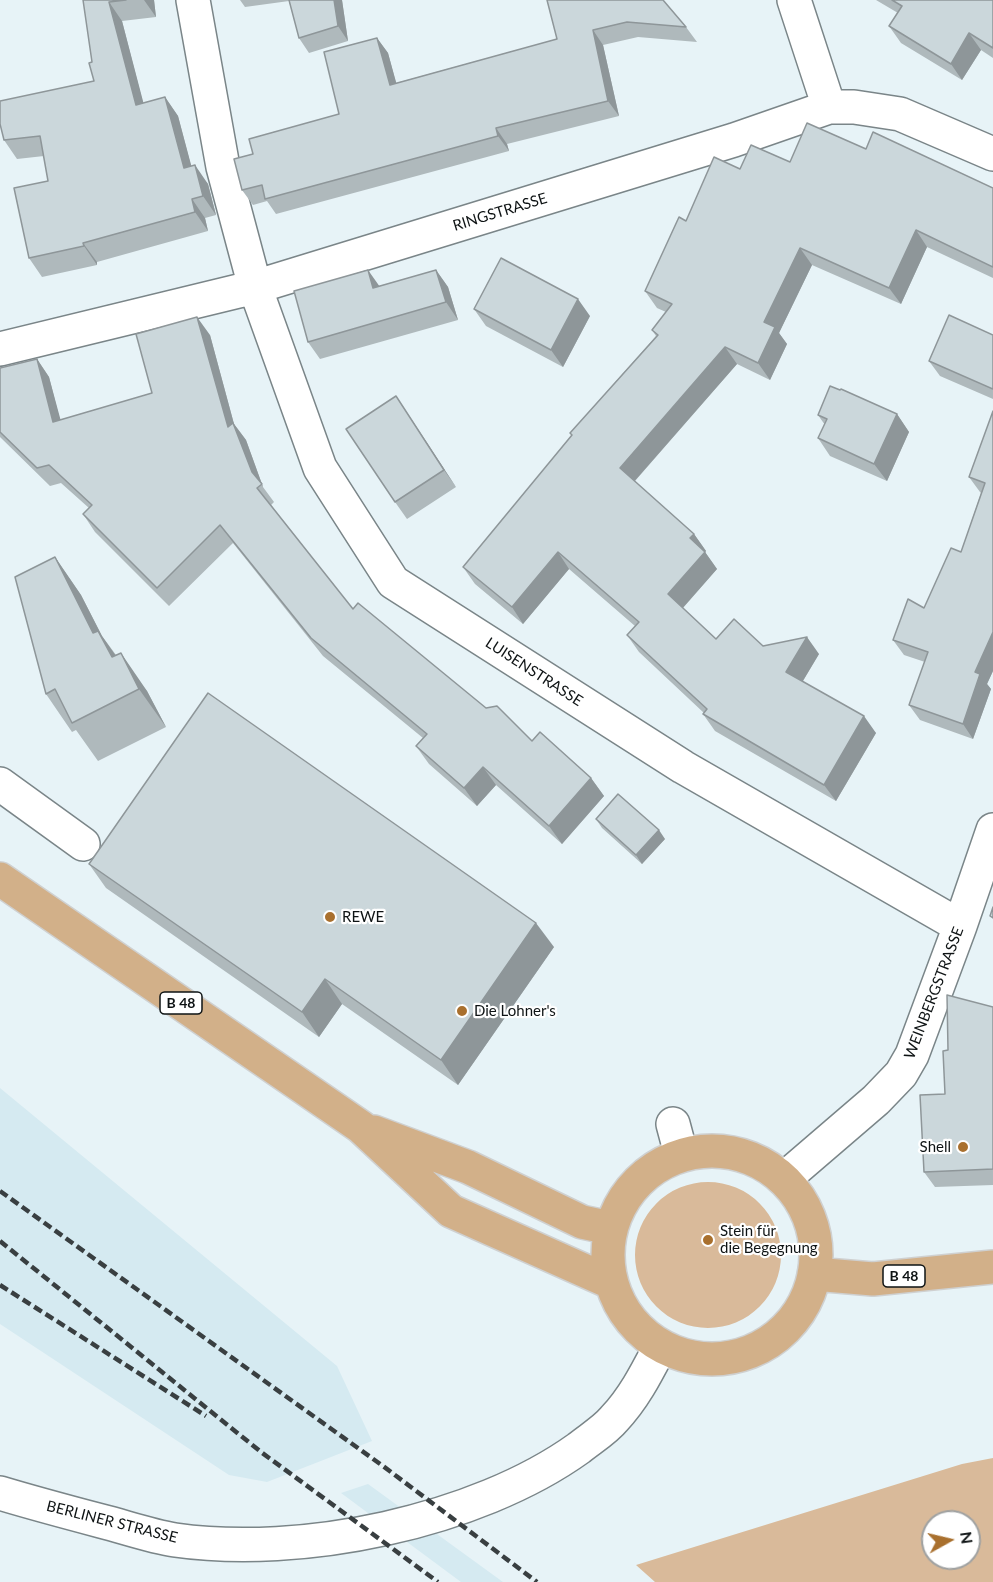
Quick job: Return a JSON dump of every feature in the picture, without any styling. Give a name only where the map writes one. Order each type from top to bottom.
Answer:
[{"type":"main road","name":"B 48","points":[[0,879],[361,1127],[451,1211],[610,1282]]},
{"type":"main road","name":"B 48","points":[[361,1127],[468,1167],[582,1222],[610,1228]]},
{"type":"main road","points":[[677,1139],[708,1150],[736,1153],[762,1162],[784,1179],[800,1199],[811,1223],[816,1248],[814,1274],[807,1297],[795,1318],[778,1336],[758,1349],[735,1357],[711,1360],[687,1357],[660,1347],[643,1334],[626,1316],[610,1282],[610,1228],[623,1199],[638,1179],[658,1164],[677,1139]]},
{"type":"main road","name":"B 48","points":[[814,1274],[873,1279],[993,1267]]},
{"type":"street","name":"LUISENSTRASSE","points":[[193,0],[223,167],[255,287],[320,468],[393,582],[683,767],[960,926]]},
{"type":"street","points":[[794,0],[829,107]]},
{"type":"street","name":"RINGSTRASSE","points":[[0,349],[255,287],[734,140],[829,107],[854,107],[900,114],[993,154]]},
{"type":"street","points":[[0,784],[83,844]]},
{"type":"street","name":"WEINBERGSTRASSE","points":[[784,1179],[876,1100],[901,1074],[912,1055],[993,830]]},
{"type":"street","name":"BERLINER STRASSE","points":[[0,1493],[175,1540],[242,1544],[345,1536],[408,1522],[456,1508],[512,1486],[554,1466],[613,1421],[639,1387],[660,1347]]},
{"type":"shaded area","points":[[0,1088],[337,1366],[372,1441],[267,1482],[229,1475],[0,1324]]},
{"type":"shaded area","points":[[708,1182],[736,1187],[760,1203],[776,1227],[781,1255],[776,1283],[760,1307],[736,1323],[708,1328],[680,1323],[656,1307],[640,1283],[635,1255],[640,1227],[656,1203],[680,1187]]},
{"type":"shaded area","points":[[993,1458],[993,1582],[655,1582],[636,1565],[962,1464]]},
{"type":"shaded area","points":[[368,1484],[503,1582],[461,1582],[341,1493]]},
{"type":"building","points":[[83,0],[126,0],[109,2],[136,105],[165,97],[184,168],[195,165],[203,196],[192,199],[195,212],[83,243],[84,246],[29,258],[14,188],[48,181],[40,136],[4,140],[0,124],[0,101],[94,81],[89,63],[92,62]]},
{"type":"building","points":[[289,0],[334,0],[338,26],[299,38]]},
{"type":"building","points":[[547,0],[663,0],[686,27],[627,22],[593,30],[608,101],[496,128],[498,136],[265,199],[262,185],[242,190],[234,159],[253,154],[249,139],[339,114],[324,52],[377,38],[390,85],[557,39]]},
{"type":"building","points":[[892,0],[993,0],[993,48],[969,33],[951,64],[889,26],[902,6]]},
{"type":"building","points":[[807,123],[866,149],[873,132],[993,188],[993,267],[916,230],[889,288],[800,248],[764,322],[775,327],[758,363],[725,347],[620,468],[694,534],[690,538],[705,552],[668,594],[716,639],[734,619],[763,646],[807,637],[786,672],[864,716],[824,785],[703,714],[707,709],[627,635],[639,622],[558,552],[512,607],[463,567],[572,435],[570,433],[658,335],[652,330],[672,304],[645,291],[679,217],[686,221],[714,157],[740,169],[751,145],[790,162]]},
{"type":"building","points":[[501,258],[578,299],[551,350],[474,309]]},
{"type":"building","points":[[368,270],[373,288],[436,270],[446,302],[308,342],[294,291]]},
{"type":"building","points":[[949,315],[993,335],[993,389],[929,361]]},
{"type":"building","points":[[197,317],[228,427],[233,423],[252,472],[262,484],[257,488],[353,609],[358,603],[486,708],[497,706],[532,741],[540,732],[591,778],[549,826],[483,767],[464,788],[416,746],[427,734],[311,638],[220,525],[157,588],[83,514],[92,505],[49,465],[37,468],[0,432],[0,368],[37,359],[53,422],[152,393],[136,334]]},
{"type":"building","points":[[830,386],[897,414],[874,464],[818,438],[827,419],[818,415]]},
{"type":"building","points":[[396,396],[444,470],[395,502],[346,429]]},
{"type":"building","points":[[993,411],[993,632],[975,672],[980,674],[963,724],[909,705],[928,652],[893,640],[908,599],[924,608],[951,548],[961,552],[985,483],[969,477]]},
{"type":"building","points":[[55,557],[93,633],[98,631],[112,657],[121,653],[139,689],[72,723],[55,689],[46,694],[15,577]]},
{"type":"building","name":"REWE","points":[[208,693],[536,923],[441,1060],[325,979],[302,1012],[89,864]]},
{"type":"building","points":[[618,794],[659,830],[636,855],[596,819]]},
{"type":"building","points":[[947,995],[993,1007],[993,1169],[924,1172],[920,1095],[945,1094],[943,1051],[948,1050]]},
{"type":"railway","points":[[0,1191],[383,1466],[537,1582]]},
{"type":"railway","points":[[0,1241],[261,1452],[438,1582]]},
{"type":"railway","points":[[0,1285],[206,1416]]},
{"type":"place","name":"REWE","points":[[330,917]]},
{"type":"place","name":"Die Lohner's","points":[[462,1011]]},
{"type":"place","name":"Shell","points":[[963,1147]]},
{"type":"place","name":"Stein für die Begegnung","points":[[708,1240]]}]
